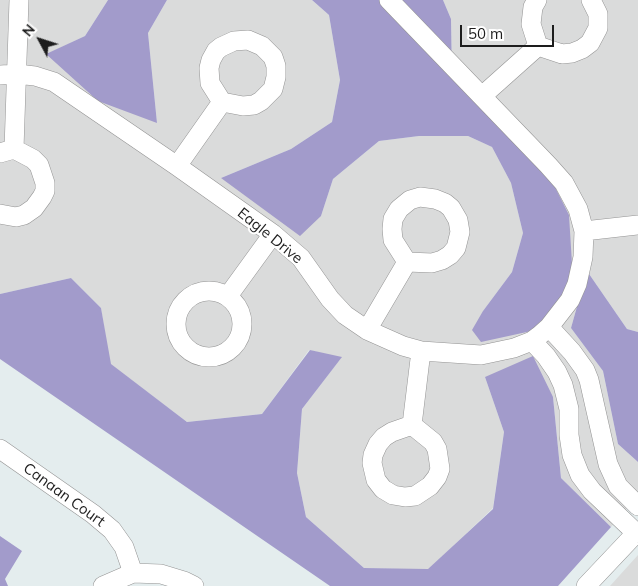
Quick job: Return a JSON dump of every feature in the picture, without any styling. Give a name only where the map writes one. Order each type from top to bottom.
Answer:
[{"type":"street","points":[[0,214],[16,218],[24,215],[34,208],[45,191],[43,174],[39,165],[33,159],[7,151],[8,75],[19,0]]},
{"type":"street","name":"Eagle Drive","points":[[8,75],[35,76],[54,82],[273,234],[301,258],[330,299],[345,315],[367,330],[403,346],[421,351],[481,355],[499,352],[532,341],[549,327],[570,300],[577,284],[583,258],[584,231],[578,209],[564,183],[389,0]]},
{"type":"street","points":[[537,0],[533,7],[531,24],[538,46]]},
{"type":"street","points":[[538,46],[558,53],[572,53],[590,43],[598,28],[598,14],[591,0]]},
{"type":"street","points":[[482,96],[538,46]]},
{"type":"street","points":[[177,166],[222,102]]},
{"type":"street","points":[[584,231],[638,225]]},
{"type":"street","points":[[228,296],[273,234]]},
{"type":"street","points":[[367,330],[408,262]]},
{"type":"street","points":[[549,327],[572,352],[585,370],[589,380],[608,464],[618,486],[638,506]]},
{"type":"street","points":[[532,341],[564,384],[569,409],[569,435],[572,455],[580,474],[592,491],[637,532],[586,586]]},
{"type":"street","points":[[412,425],[421,351]]},
{"type":"street","name":"Canaan Court","points":[[0,449],[93,514],[112,530],[124,547],[133,573]]},
{"type":"street","points":[[103,586],[133,573],[162,574],[194,586]]},
{"type":"shaded area","points":[[0,0],[108,0],[85,36],[47,54],[157,123],[148,33],[167,0],[312,0],[329,15],[340,80],[332,122],[291,149],[221,178],[321,216],[333,179],[379,141],[419,136],[468,136],[492,147],[511,183],[523,233],[512,272],[483,311],[573,280],[452,76],[451,19],[443,0],[638,0],[638,332],[627,329],[587,271],[571,328],[603,371],[618,444],[638,462],[638,496],[611,527],[561,478],[553,397],[485,377],[504,432],[493,508],[428,570],[364,568],[306,517],[297,473],[302,409],[341,358],[309,350],[262,414],[187,422],[110,364],[101,308],[71,278],[0,294]]},
{"type":"shaded area","points":[[108,0],[167,0],[148,33],[157,123],[98,101],[46,54],[85,36]]},
{"type":"shaded area","points":[[312,0],[443,0],[451,19],[452,76],[551,179],[569,215],[573,280],[536,330],[481,342],[472,330],[483,311],[512,272],[523,233],[511,183],[492,147],[468,136],[419,136],[379,141],[333,179],[321,216],[300,236],[221,178],[291,149],[332,122],[340,80],[329,15]]},
{"type":"shaded area","points":[[587,271],[627,329],[638,332],[638,462],[618,444],[603,371],[571,328]]},
{"type":"shaded area","points":[[71,278],[101,308],[111,364],[187,422],[262,414],[310,350],[342,357],[302,409],[297,473],[306,517],[364,568],[428,569],[493,509],[504,432],[485,377],[533,356],[553,397],[561,478],[611,527],[558,586],[330,586],[0,359],[0,294]]},
{"type":"shaded area","points":[[0,536],[22,551],[5,579],[8,586],[0,586]]},
{"type":"shaded area","points":[[638,555],[638,586],[610,586]]}]
